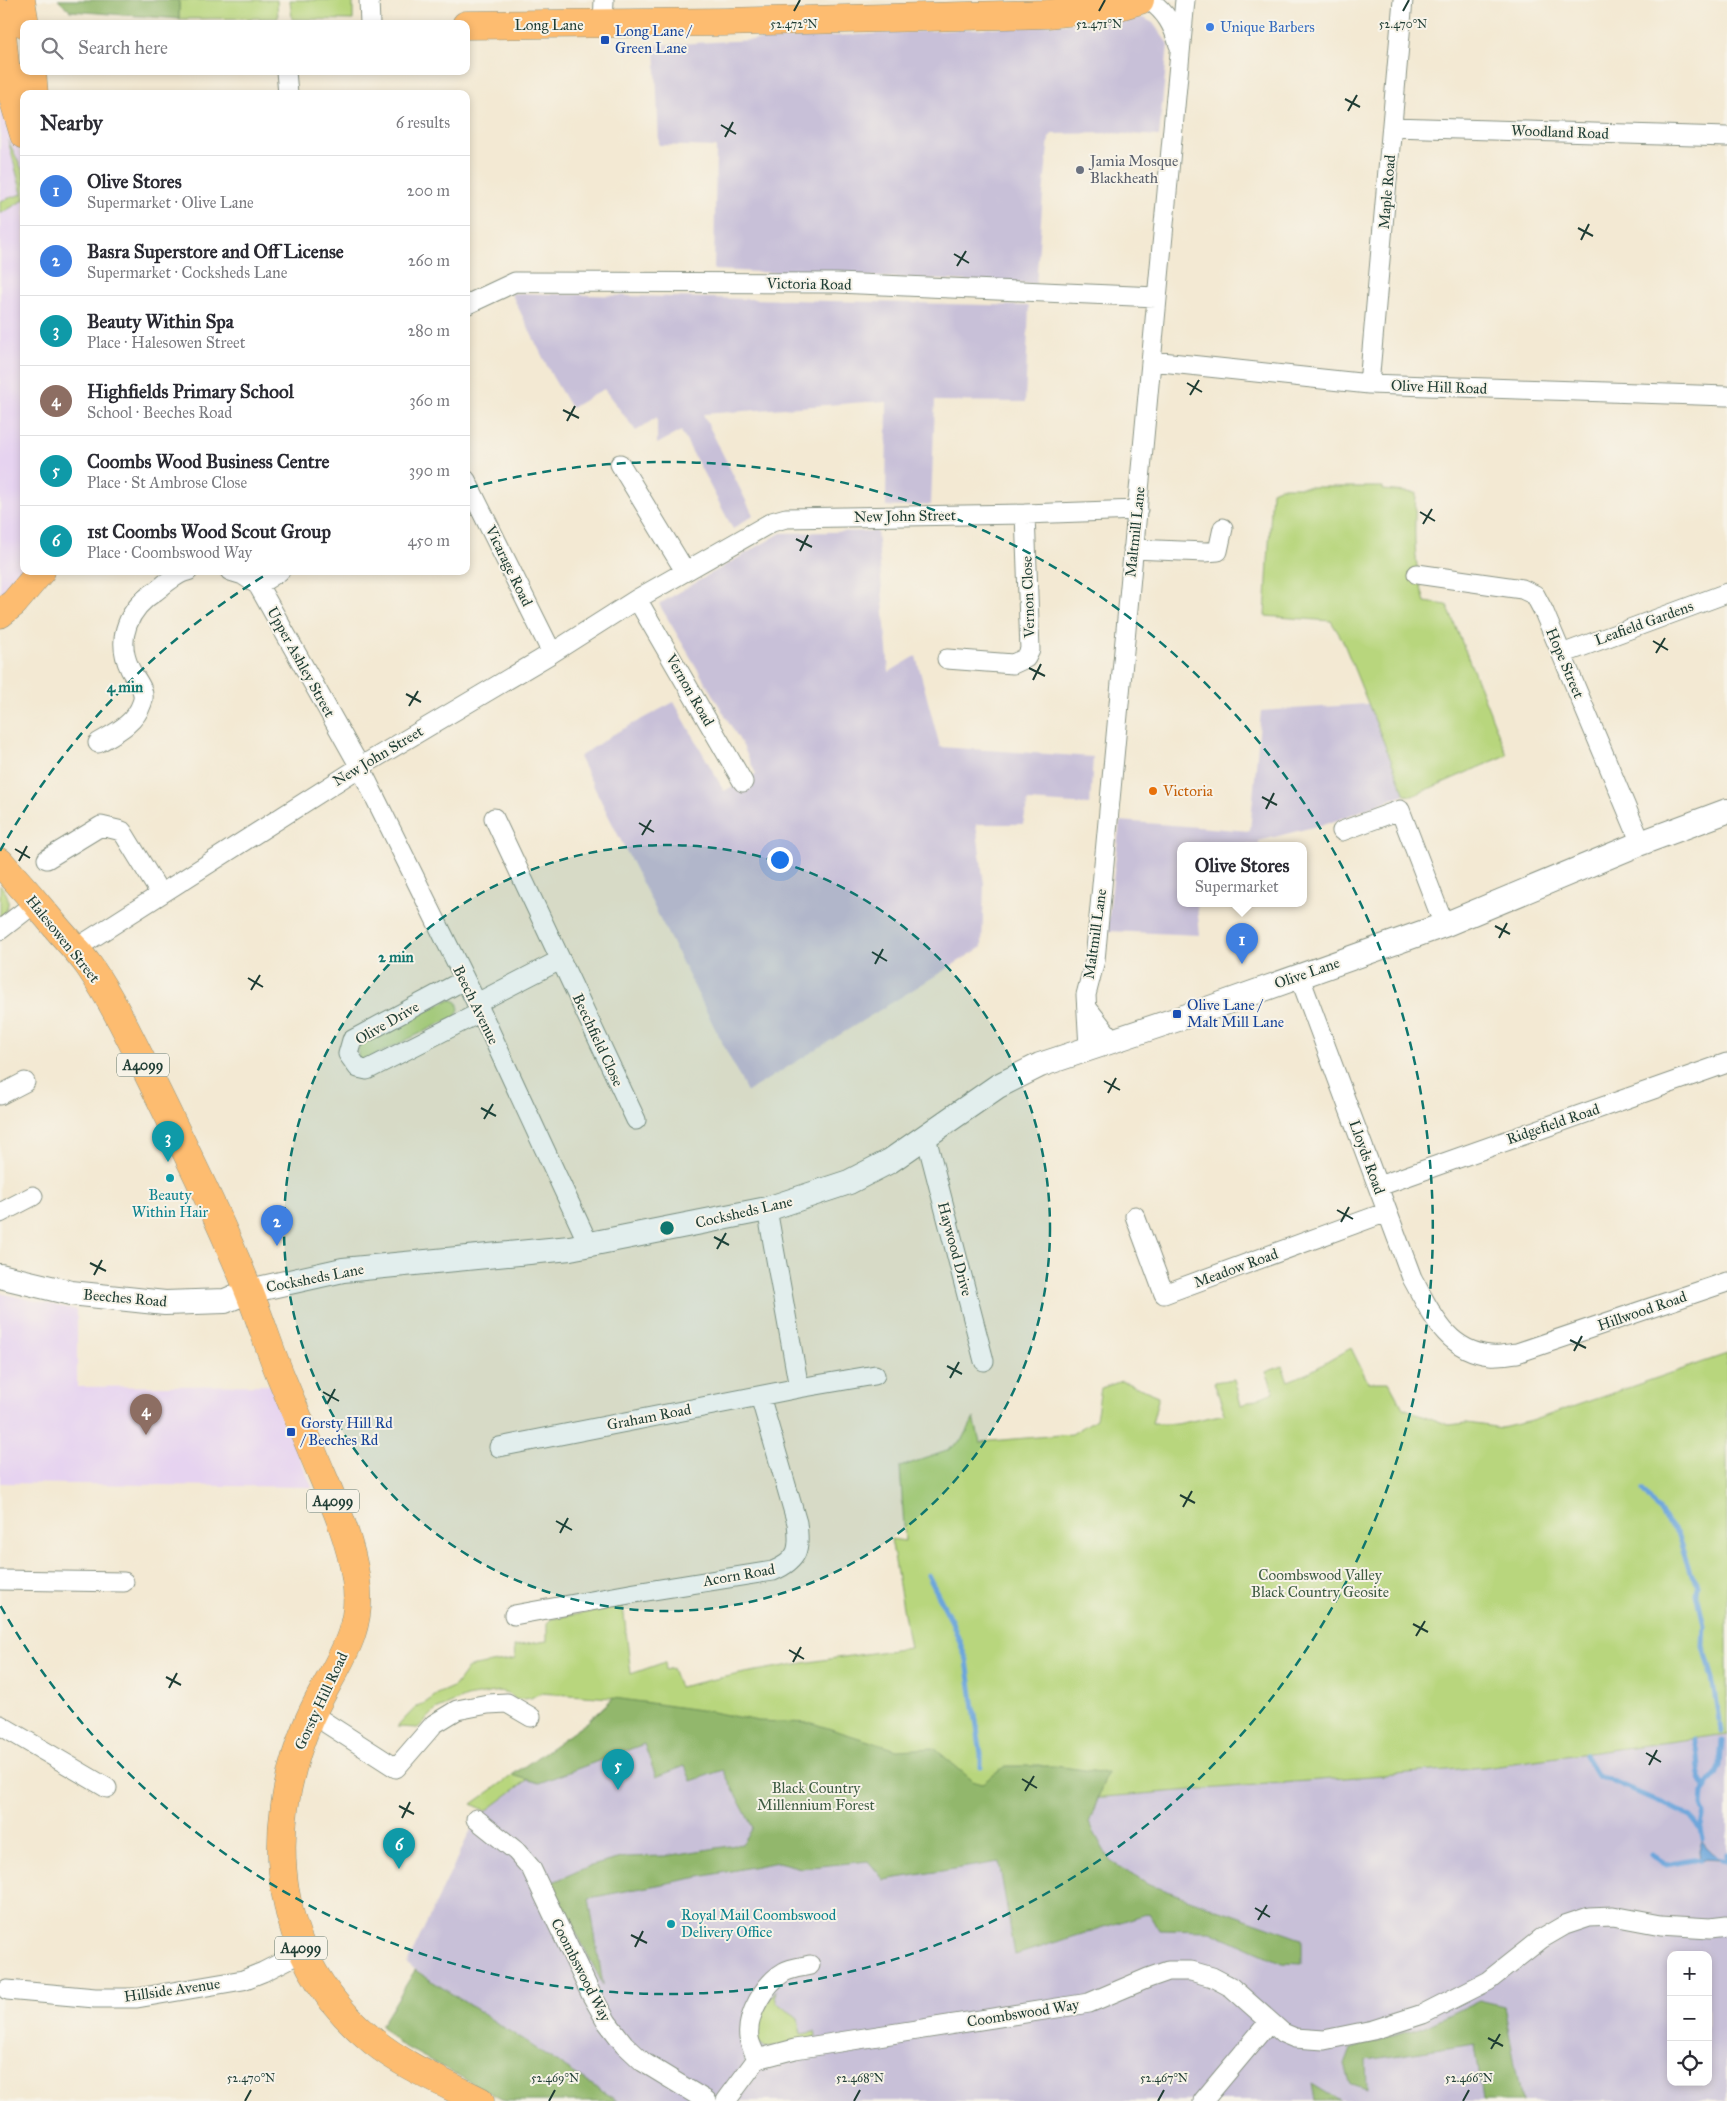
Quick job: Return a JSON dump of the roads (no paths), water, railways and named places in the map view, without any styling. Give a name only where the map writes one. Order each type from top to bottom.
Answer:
[{"type":"main road","points":[[20,121],[6,74],[10,22],[21,0]]},
{"type":"main road","name":"Long Lane","points":[[470,25],[604,12],[1047,14],[1116,7],[1140,0]]},
{"type":"main road","points":[[32,75],[34,90]]},
{"type":"main road","points":[[0,614],[14,603],[38,575]]},
{"type":"main road","name":"Halesowen Street","points":[[0,862],[88,965],[114,1007],[180,1140],[249,1291]]},
{"type":"main road","name":"Gorsty Hill Road","points":[[249,1291],[274,1359],[342,1526],[357,1580],[357,1606],[353,1634],[312,1714],[291,1768],[282,1832],[283,1881],[288,1908],[302,1952],[331,1996],[371,2040],[390,2054],[480,2101]]},
{"type":"street","points":[[369,0],[370,20]]},
{"type":"street","name":"Maltmill Lane","points":[[1148,0],[1167,16],[1173,27],[1181,53]]},
{"type":"street","name":"Maltmill Lane","points":[[1087,1049],[1088,1009],[1086,995],[1095,960],[1185,0]]},
{"type":"street","name":"Maple Road","points":[[1369,384],[1393,127],[1402,0]]},
{"type":"street","points":[[286,75],[288,90]]},
{"type":"street","name":"Woodland Road","points":[[1393,127],[1727,137]]},
{"type":"street","name":"Victoria Road","points":[[470,302],[515,282],[837,283],[1156,297]]},
{"type":"street","name":"Olive Hill Road","points":[[1152,361],[1369,384],[1727,396]]},
{"type":"street","points":[[620,464],[685,571]]},
{"type":"street","name":"Vicarage Road","points":[[470,488],[552,653]]},
{"type":"street","name":"New John Street","points":[[75,949],[360,767],[552,653],[637,599],[772,522],[786,518],[1138,510]]},
{"type":"street","name":"Vernon Close","points":[[947,658],[1013,664],[1026,658],[1030,650],[1025,514]]},
{"type":"street","points":[[1133,549],[1218,551],[1223,528]]},
{"type":"street","name":"Hope Street","points":[[1417,574],[1522,589],[1535,595],[1562,654],[1641,843]]},
{"type":"street","points":[[98,742],[125,727],[136,715],[143,702],[141,686],[130,668],[123,646],[127,623],[134,610],[144,598],[180,575]]},
{"type":"street","name":"Upper Ashley Street","points":[[243,575],[258,586],[360,767]]},
{"type":"street","points":[[258,586],[274,575]]},
{"type":"street","name":"Leafield Gardens","points":[[1562,654],[1727,592]]},
{"type":"street","name":"Vernon Road","points":[[637,599],[744,782]]},
{"type":"street","name":"Beech Avenue","points":[[360,767],[479,1007],[589,1245]]},
{"type":"street","points":[[1342,831],[1400,810],[1444,925]]},
{"type":"street","name":"Olive Lane","points":[[1087,1049],[1199,1012],[1444,925],[1641,843],[1727,811]]},
{"type":"street","name":"Beechfield Close","points":[[494,818],[560,960],[593,1025],[636,1120]]},
{"type":"street","points":[[47,859],[101,826],[122,831],[160,893]]},
{"type":"street","points":[[0,930],[35,903]]},
{"type":"street","points":[[479,1007],[560,960]]},
{"type":"street","name":"Lloyds Road","points":[[1299,976],[1412,1278],[1431,1313],[1446,1333]]},
{"type":"street","name":"Olive Drive","points":[[464,980],[352,1040],[348,1054],[358,1068],[367,1070],[479,1007]]},
{"type":"street","points":[[1088,1009],[1112,1040]]},
{"type":"street","name":"Cocksheds Lane","points":[[249,1291],[343,1270],[589,1245],[766,1209],[849,1182],[890,1161],[998,1086],[1040,1065],[1087,1049]]},
{"type":"street","name":"Ridgefield Road","points":[[1378,1186],[1727,1063]]},
{"type":"street","points":[[0,1095],[25,1082]]},
{"type":"street","name":"Haywood Drive","points":[[926,1137],[984,1361]]},
{"type":"street","points":[[0,1213],[33,1196]]},
{"type":"street","points":[[766,1209],[799,1388]]},
{"type":"street","name":"Meadow Road","points":[[1135,1216],[1164,1294],[1387,1212]]},
{"type":"street","name":"Beeches Road","points":[[2,1273],[71,1293],[165,1303],[225,1301],[249,1291]]},
{"type":"street","name":"Hillwood Road","points":[[1446,1333],[1454,1342],[1473,1352],[1492,1356],[1516,1353],[1727,1282]]},
{"type":"street","name":"Graham Road","points":[[499,1447],[799,1388],[875,1375]]},
{"type":"street","name":"Acorn Road","points":[[514,1615],[773,1571],[786,1565],[796,1555],[799,1541],[797,1523],[760,1396]]},
{"type":"street","points":[[0,1580],[124,1582]]},
{"type":"street","points":[[312,1714],[396,1768],[434,1724],[457,1710],[488,1704],[507,1703],[531,1717]]},
{"type":"street","points":[[0,1725],[107,1788]]},
{"type":"street","name":"Coombswood Way","points":[[476,1819],[516,1851],[531,1868],[591,1994],[607,2022],[624,2044],[643,2062],[707,2101]]},
{"type":"street","name":"Coombswood Way","points":[[757,2060],[795,2049],[1089,2002],[1148,1978],[1168,1972],[1191,1971],[1212,1977],[1231,1987],[1283,2033],[1295,2038],[1324,2040],[1373,2030],[1423,2014],[1488,1982],[1541,1940],[1565,1924],[1589,1917],[1613,1916],[1668,1926],[1710,1928],[1727,1926]]},
{"type":"street","name":"Hillside Avenue","points":[[6,1990],[95,1998],[137,1998],[243,1980],[264,1972],[302,1952]]},
{"type":"street","points":[[726,2101],[757,2060],[749,2038],[752,2015],[760,1996],[785,1971],[810,1965]]},
{"type":"street","points":[[1204,2101],[1269,2022]]},
{"type":"water","points":[[1703,1838],[1707,1848],[1721,1861],[1700,1860],[1699,1850]]},
{"type":"waterway","points":[[1643,1490],[1677,1534],[1691,1574],[1698,1585],[1697,1594],[1704,1625],[1703,1647],[1712,1678],[1719,1720]]},
{"type":"waterway","points":[[928,1575],[952,1622],[967,1661],[981,1754],[981,1767]]},
{"type":"waterway","points":[[1720,1725],[1721,1731]]},
{"type":"waterway","points":[[1694,1740],[1698,1751],[1699,1771],[1703,1782],[1707,1786]]},
{"type":"waterway","points":[[1703,1838],[1701,1829],[1705,1813],[1702,1805],[1703,1792],[1716,1775],[1720,1766],[1722,1740]]},
{"type":"waterway","points":[[1585,1755],[1597,1775],[1671,1807],[1690,1817],[1701,1829]]},
{"type":"waterway","points":[[1651,1855],[1667,1864],[1694,1859],[1700,1860]]},
{"type":"waterway","points":[[1721,1861],[1727,1862]]},
{"type":"place","name":"Unique Barbers","points":[[1210,27]]},
{"type":"place","name":"Long Lane / Green Lane","points":[[605,40]]},
{"type":"place","name":"Jamia Mosque Blackheath","points":[[1080,170]]},
{"type":"place","name":"Victoria","points":[[1153,791]]},
{"type":"place","name":"Olive Stores","points":[[1242,964]]},
{"type":"place","name":"Olive Lane / Malt Mill Lane","points":[[1177,1014]]},
{"type":"place","name":"Beauty Within Spa","points":[[168,1162]]},
{"type":"place","name":"Beauty Within Hair","points":[[170,1178]]},
{"type":"place","name":"Basra Superstore and Off License","points":[[277,1246]]},
{"type":"place","name":"Gorsty Hill Rd / Beeches Rd","points":[[291,1432]]},
{"type":"place","name":"Highfields Primary School","points":[[146,1435]]},
{"type":"place","name":"Coombs Wood Business Centre","points":[[618,1790]]},
{"type":"place","name":"1st Coombs Wood Scout Group","points":[[399,1869]]},
{"type":"place","name":"Royal Mail Coombswood Delivery Office","points":[[671,1924]]},
{"type":"park label","name":"Coombswood Valley Black Country Geosite","points":[[1320,1584]]},
{"type":"park label","name":"Black Country Millennium Forest","points":[[816,1796]]}]
